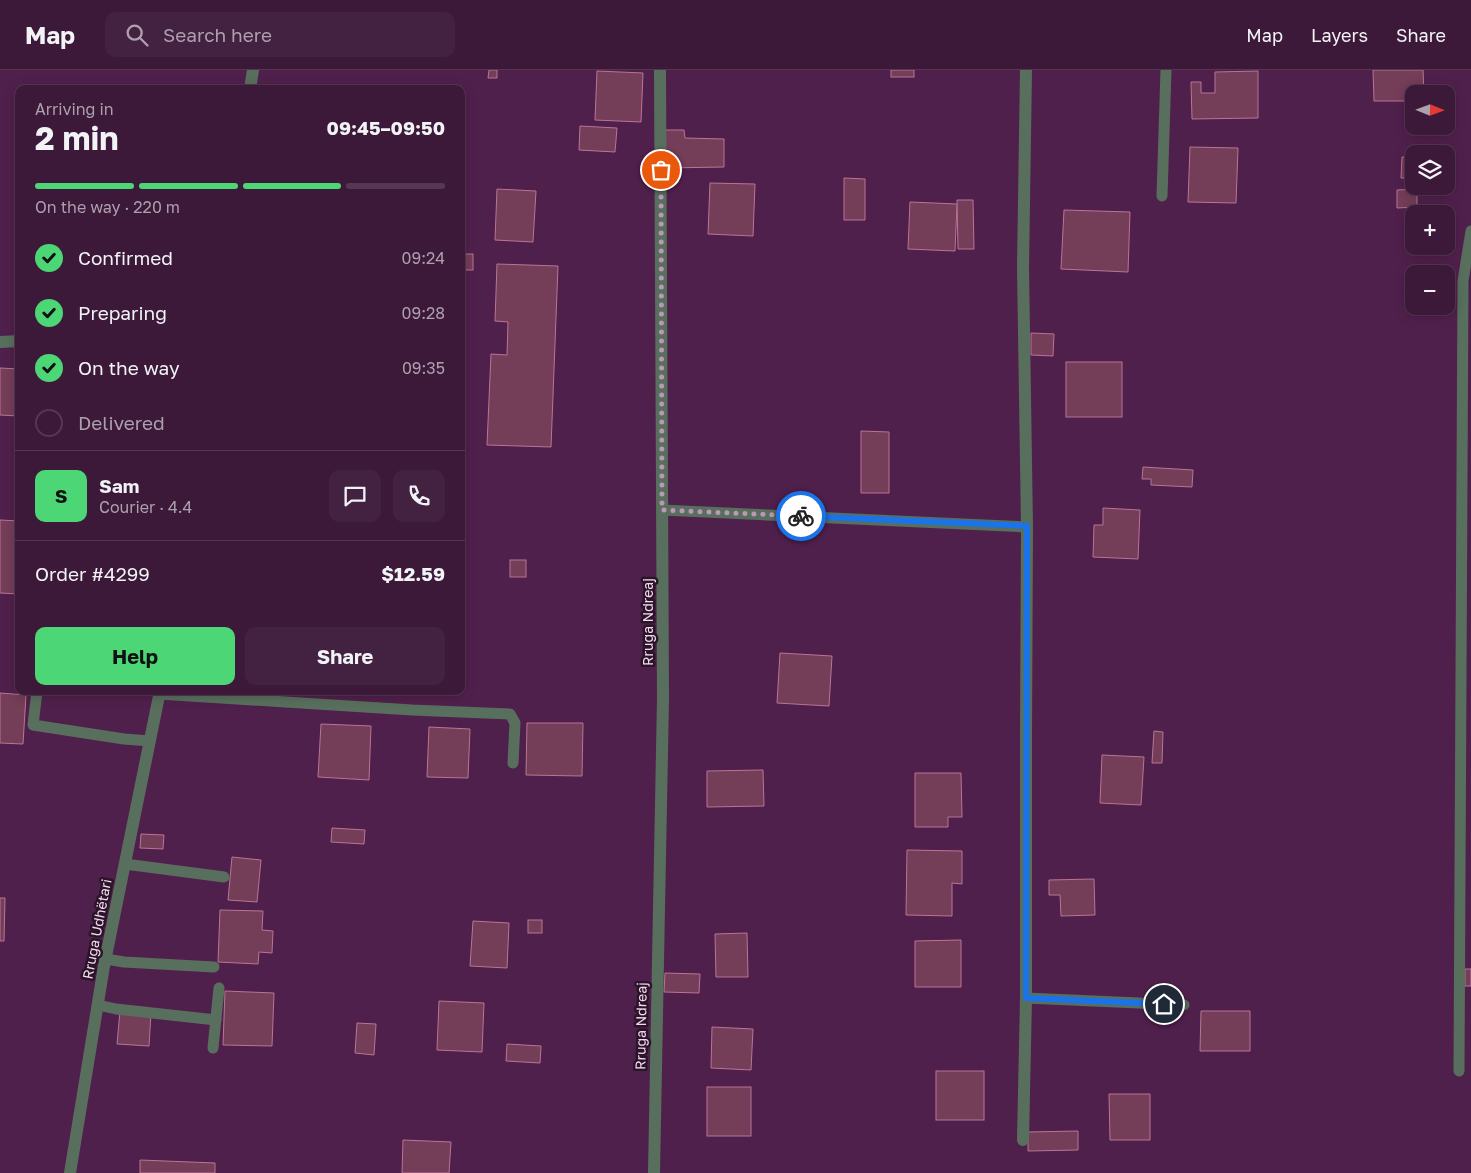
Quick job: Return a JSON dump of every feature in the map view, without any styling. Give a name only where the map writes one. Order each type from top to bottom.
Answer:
[{"type":"street","points":[[251,85],[253,70]]},
{"type":"street","name":"Rruga Ndreaj","points":[[654,1173],[663,698],[660,70]]},
{"type":"street","points":[[1023,1140],[1026,998],[1027,526],[1024,267],[1026,70]]},
{"type":"street","points":[[0,342],[15,341]]},
{"type":"street","name":"Rruga Udhëtari","points":[[70,1173],[106,959],[160,695]]},
{"type":"lane","points":[[1162,196],[1166,70]]},
{"type":"lane","points":[[1459,1071],[1463,282],[1471,231]]},
{"type":"lane","points":[[662,510],[1027,526]]},
{"type":"lane","points":[[37,695],[33,725],[124,739],[150,741]]},
{"type":"lane","points":[[190,695],[412,710],[510,714],[515,723],[513,763]]},
{"type":"lane","points":[[125,864],[224,877]]},
{"type":"lane","points":[[106,959],[124,962],[214,967]]},
{"type":"lane","points":[[213,1048],[219,988]]},
{"type":"lane","points":[[1026,998],[1184,1005]]},
{"type":"lane","points":[[98,1005],[116,1009],[216,1020]]},
{"type":"building","points":[[489,70],[497,70],[497,78],[488,78]]},
{"type":"building","points":[[891,70],[914,70],[914,77],[891,77]]},
{"type":"building","points":[[1373,70],[1423,70],[1424,85],[1405,85],[1405,101],[1374,101]]},
{"type":"building","points":[[597,71],[643,73],[641,122],[595,120]]},
{"type":"building","points":[[1258,71],[1258,118],[1192,119],[1191,82],[1201,82],[1201,93],[1215,93],[1215,72]]},
{"type":"building","points":[[580,126],[617,128],[615,152],[579,150]]},
{"type":"building","points":[[664,130],[684,130],[685,138],[724,139],[724,167],[665,168]]},
{"type":"building","points":[[1190,147],[1238,148],[1236,203],[1188,202]]},
{"type":"building","points":[[1402,157],[1405,157],[1405,178],[1401,178]]},
{"type":"building","points":[[844,178],[865,179],[865,220],[844,220]]},
{"type":"building","points":[[710,183],[755,184],[753,236],[708,234]]},
{"type":"building","points":[[497,189],[536,191],[533,242],[495,240]]},
{"type":"building","points":[[1397,190],[1405,190],[1405,195],[1417,195],[1417,205],[1405,205],[1405,208],[1397,208]]},
{"type":"building","points":[[957,200],[973,200],[974,249],[958,249]]},
{"type":"building","points":[[910,202],[957,204],[955,251],[908,249]]},
{"type":"building","points":[[1064,210],[1130,212],[1128,272],[1061,269]]},
{"type":"building","points":[[465,254],[473,254],[473,270],[465,270]]},
{"type":"building","points":[[497,264],[558,266],[551,447],[487,445],[491,354],[507,355],[508,322],[495,321]]},
{"type":"building","points":[[1031,333],[1054,334],[1053,356],[1031,355]]},
{"type":"building","points":[[1066,362],[1122,362],[1122,417],[1066,417]]},
{"type":"building","points":[[0,368],[15,369],[15,416],[0,415]]},
{"type":"building","points":[[861,431],[889,432],[889,493],[861,493]]},
{"type":"building","points":[[1143,467],[1193,470],[1192,487],[1151,485],[1151,479],[1142,479]]},
{"type":"building","points":[[1103,508],[1140,510],[1138,559],[1093,557],[1094,525],[1103,525]]},
{"type":"building","points":[[0,520],[15,521],[15,594],[0,593]]},
{"type":"building","points":[[510,560],[526,560],[526,577],[510,577]]},
{"type":"building","points":[[780,653],[832,656],[829,706],[777,703]]},
{"type":"building","points":[[0,693],[26,695],[23,744],[0,743]]},
{"type":"building","points":[[527,723],[583,723],[582,776],[526,775]]},
{"type":"building","points":[[321,724],[371,726],[369,780],[318,777]]},
{"type":"building","points":[[429,727],[470,729],[468,778],[427,777]]},
{"type":"building","points":[[1154,731],[1163,732],[1162,763],[1152,763]]},
{"type":"building","points":[[1102,755],[1144,757],[1141,805],[1100,803]]},
{"type":"building","points":[[763,770],[764,806],[707,807],[707,771]]},
{"type":"building","points":[[915,773],[961,773],[962,817],[948,817],[948,827],[915,827]]},
{"type":"building","points":[[332,828],[365,830],[364,844],[331,842]]},
{"type":"building","points":[[141,834],[164,835],[163,849],[140,848]]},
{"type":"building","points":[[907,850],[962,851],[962,884],[952,883],[952,916],[906,915]]},
{"type":"building","points":[[232,857],[261,860],[257,902],[228,900]]},
{"type":"building","points":[[1094,879],[1095,915],[1061,916],[1060,895],[1049,895],[1049,880]]},
{"type":"building","points":[[0,898],[5,898],[4,941],[0,941]]},
{"type":"building","points":[[220,910],[263,911],[262,930],[273,931],[272,953],[259,952],[258,964],[218,962]]},
{"type":"building","points":[[528,920],[542,920],[542,933],[528,933]]},
{"type":"building","points":[[473,921],[509,923],[507,968],[470,966]]},
{"type":"building","points":[[747,933],[748,977],[716,977],[715,934]]},
{"type":"building","points":[[961,940],[961,987],[915,987],[915,941]]},
{"type":"building","points":[[1465,969],[1471,969],[1471,986],[1465,986]]},
{"type":"building","points":[[665,973],[700,974],[699,993],[664,992]]},
{"type":"building","points":[[225,991],[274,993],[272,1046],[223,1045]]},
{"type":"building","points":[[439,1001],[484,1003],[482,1052],[437,1050]]},
{"type":"building","points":[[120,1011],[151,1013],[149,1046],[117,1044]]},
{"type":"building","points":[[1201,1011],[1250,1011],[1250,1051],[1200,1051]]},
{"type":"building","points":[[357,1023],[376,1024],[374,1055],[355,1053]]},
{"type":"building","points":[[712,1027],[753,1029],[751,1070],[711,1068]]},
{"type":"building","points":[[507,1044],[541,1046],[540,1063],[506,1061]]},
{"type":"building","points":[[936,1071],[984,1071],[984,1120],[936,1120]]},
{"type":"building","points":[[707,1087],[751,1087],[751,1136],[707,1136]]},
{"type":"building","points":[[1109,1094],[1150,1094],[1150,1140],[1110,1140]]},
{"type":"building","points":[[1078,1131],[1078,1150],[1028,1151],[1028,1132]]},
{"type":"building","points":[[403,1140],[451,1142],[449,1173],[402,1173]]},
{"type":"building","points":[[140,1160],[215,1163],[215,1173],[140,1173]]},
{"type":"way so far","points":[[661,170],[662,510],[801,516]]},
{"type":"route","points":[[801,516],[1027,526],[1026,998],[1164,1004]]}]
